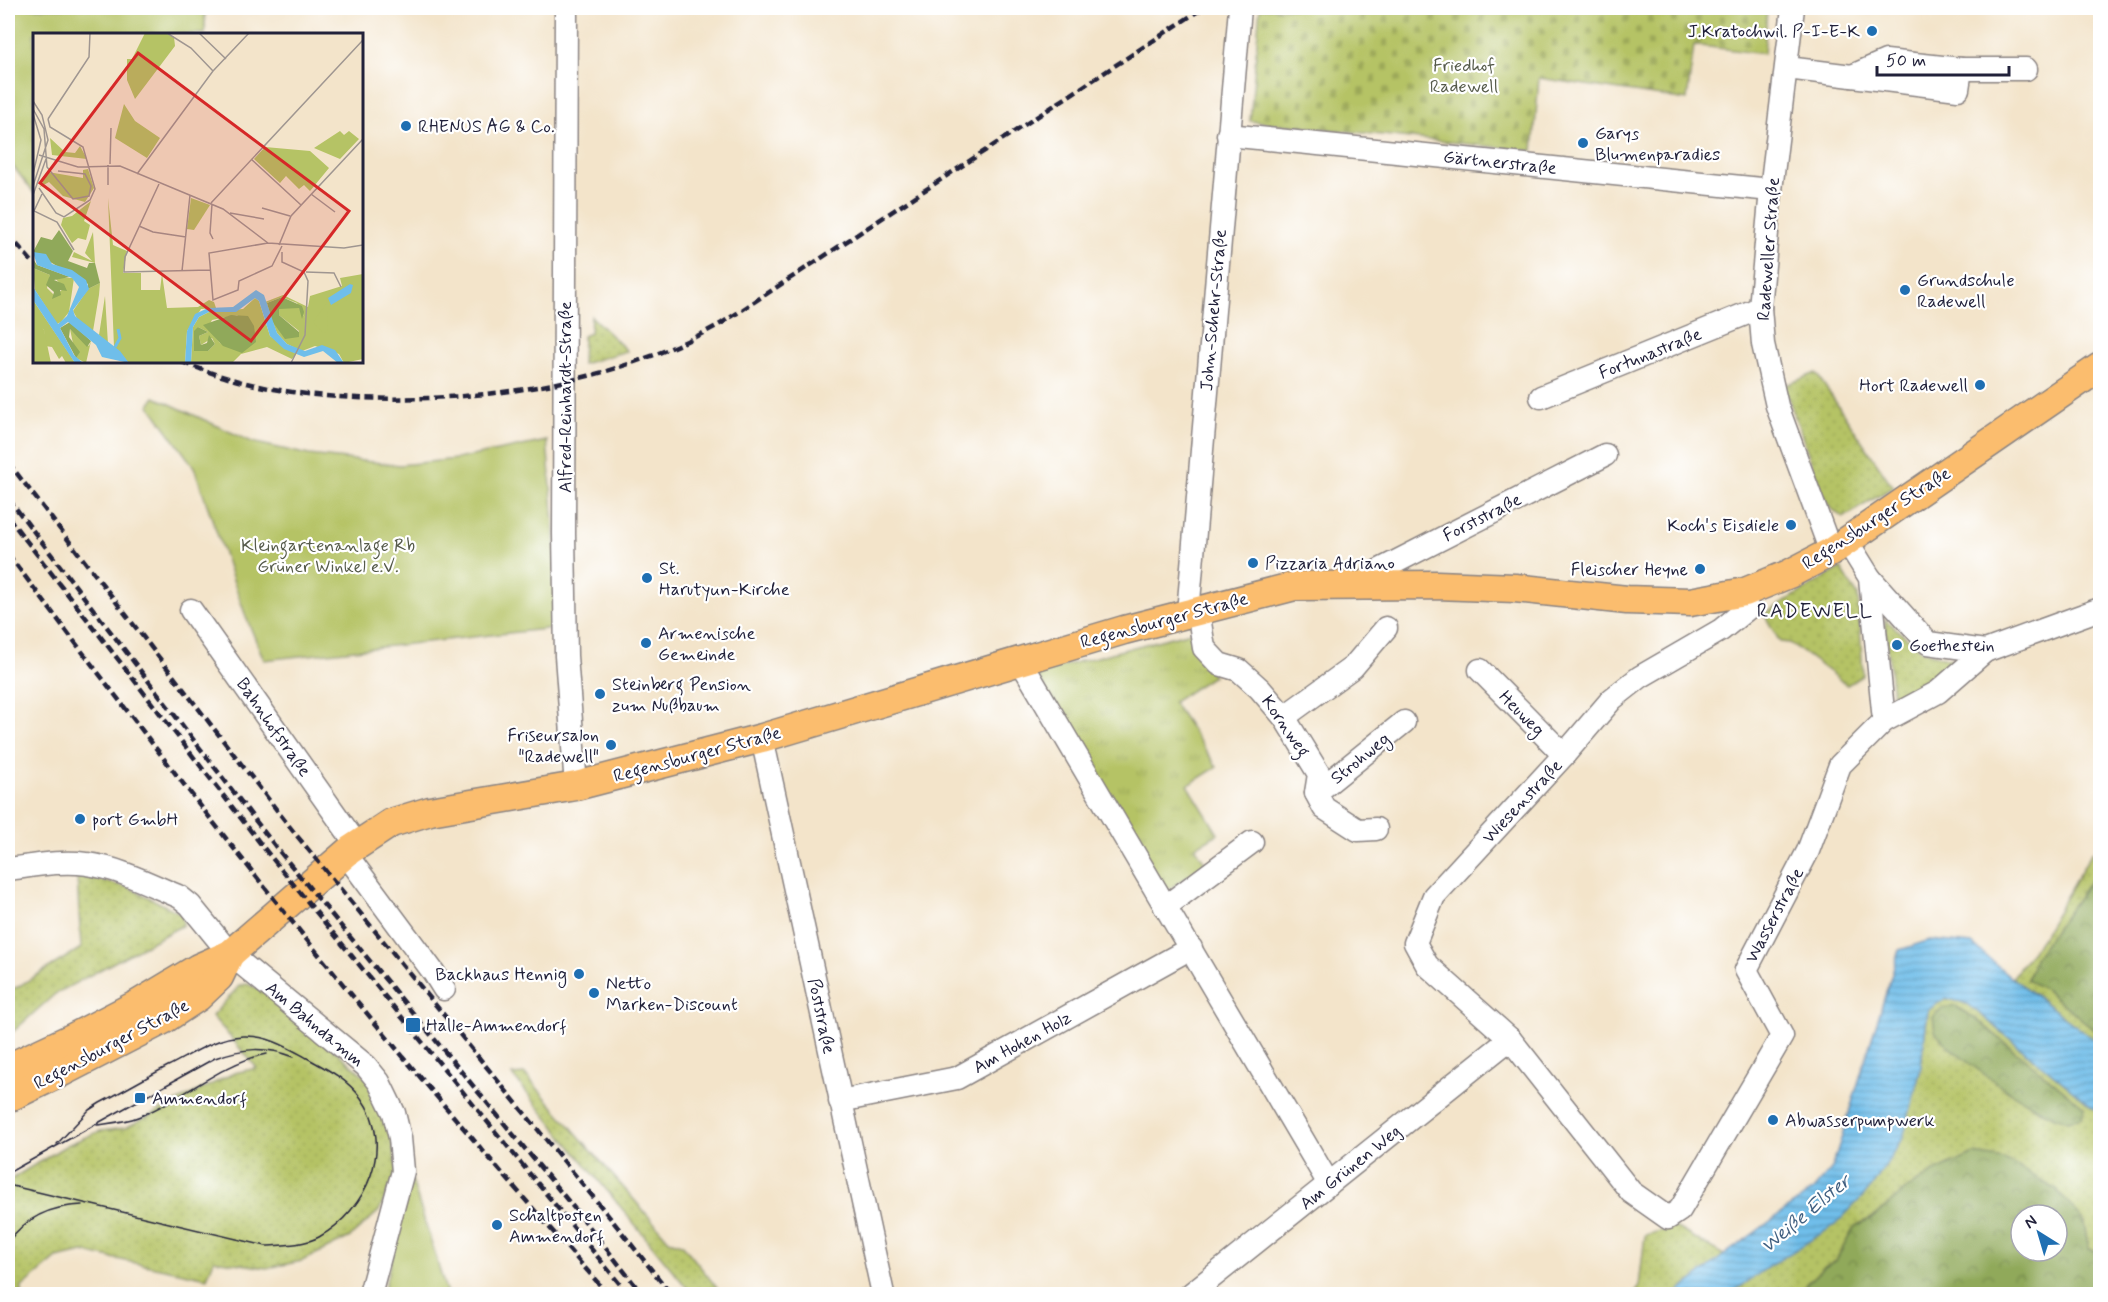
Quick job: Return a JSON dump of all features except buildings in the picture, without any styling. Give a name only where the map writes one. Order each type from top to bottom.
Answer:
[{"type":"main road","name":"Regensburger Straße","points":[[8,1068],[74,1037],[138,1004],[198,968],[230,954],[351,849],[391,823],[430,811],[576,786],[762,738],[1020,660],[1193,611],[1295,586],[1515,588],[1626,600],[1690,602],[1744,591],[1789,574],[1839,547],[2100,367]]},
{"type":"main road","name":"Regensburger Straße","points":[[8,1098],[164,1020],[198,997],[219,977],[230,954]]},
{"type":"street","name":"Alfred-Reinhardt-Straße","points":[[566,8],[564,534],[566,656],[576,786]]},
{"type":"street","name":"John-Schehr-Straße","points":[[1193,611],[1228,135],[1240,8]]},
{"type":"street","name":"Radeweller Straße","points":[[1793,8],[1771,190],[1760,308],[1763,344],[1777,406],[1839,547]]},
{"type":"street","points":[[1787,68],[1958,89],[1961,69],[2026,69]]},
{"type":"street","name":"Gärtnerstraße","points":[[1228,135],[1771,190]]},
{"type":"street","name":"Fortunastraße","points":[[1541,397],[1760,308]]},
{"type":"street","name":"Forststraße","points":[[1362,585],[1376,572],[1605,455]]},
{"type":"street","points":[[1839,547],[1928,643],[1985,651]]},
{"type":"street","points":[[1870,578],[1884,721],[1938,692],[1985,651],[2100,609]]},
{"type":"street","name":"Wiesenstraße","points":[[1510,1039],[1427,966],[1415,943],[1434,896],[1564,755],[1612,699],[1640,677],[1721,630],[1747,609],[1744,591]]},
{"type":"street","name":"Bahnhofstraße","points":[[191,610],[444,989]]},
{"type":"street","name":"Kornweg","points":[[1193,611],[1204,648],[1219,664],[1239,670],[1260,689],[1284,717],[1319,774],[1316,794]]},
{"type":"street","points":[[1284,717],[1353,667],[1386,628]]},
{"type":"street","points":[[1020,660],[1329,1184]]},
{"type":"street","name":"Heuweg","points":[[1480,670],[1564,755]]},
{"type":"street","name":"Wasserstraße","points":[[1510,1039],[1631,1192],[1668,1218],[1680,1209],[1782,1036],[1746,970],[1808,851],[1840,765],[1884,721]]},
{"type":"street","name":"Strohweg","points":[[1316,794],[1404,722]]},
{"type":"street","name":"Poststraße","points":[[762,738],[883,1294]]},
{"type":"street","points":[[1316,794],[1324,808],[1358,830],[1376,829]]},
{"type":"street","points":[[1165,907],[1252,842]]},
{"type":"street","points":[[8,869],[65,863],[102,866],[180,897],[190,905],[230,954]]},
{"type":"street","name":"Am Hohen Holz","points":[[840,1101],[957,1078],[1191,948]]},
{"type":"street","name":"Am Bahndamm","points":[[230,954],[366,1066],[379,1082],[394,1113],[400,1138],[402,1171],[370,1294]]},
{"type":"street","name":"Am Grünen Weg","points":[[1191,1294],[1510,1039]]},
{"type":"green space","points":[[8,8],[205,8],[205,33],[33,33],[33,192],[8,160]]},
{"type":"green space","name":"Friedhof Radewell","points":[[1260,8],[1767,8],[1764,54],[1694,45],[1687,100],[1539,78],[1533,151],[1250,121]]},
{"type":"green space","points":[[591,316],[627,351],[582,364],[583,336],[590,333]]},
{"type":"green space","points":[[1816,373],[1893,487],[1843,518],[1831,508],[1824,498],[1784,386]]},
{"type":"green space","name":"Kleingartenanlage Rb Grüner Winkel e.V.","points":[[155,397],[252,442],[309,455],[400,465],[457,459],[547,441],[563,627],[264,660],[246,617],[194,467],[149,405]]},
{"type":"green space","points":[[1841,568],[1858,596],[1863,675],[1847,685],[1790,643],[1780,642],[1764,614]]},
{"type":"green space","points":[[1885,619],[1921,650],[1960,662],[1894,708]]},
{"type":"green space","points":[[1191,632],[1198,653],[1213,676],[1173,702],[1217,767],[1188,785],[1218,834],[1195,847],[1206,864],[1165,892],[1036,673]]},
{"type":"green space","points":[[2100,850],[2100,870],[2097,871],[2035,958],[2027,979],[2046,990],[2100,1034],[2100,1044],[2012,978],[2043,936],[2092,852]]},
{"type":"green space","points":[[2100,870],[2100,1034],[2046,990],[2027,980],[2035,958],[2097,871]]},
{"type":"green space","points":[[75,875],[128,887],[182,914],[183,925],[55,994],[8,1036],[8,987],[16,988],[81,948],[77,877]]},
{"type":"green space","points":[[247,984],[267,992],[368,1079],[387,1112],[397,1171],[379,1211],[350,1237],[302,1261],[267,1268],[214,1260],[207,1278],[83,1252],[57,1258],[22,1287],[22,1294],[8,1294],[8,1181],[67,1145],[100,1131],[125,1128],[234,1073],[257,1068],[212,1016],[240,985]]},
{"type":"green space","points":[[1946,998],[1968,1004],[2100,1113],[2100,1128],[2095,1137],[2100,1150],[2100,1253],[2089,1249],[2083,1219],[2069,1213],[2069,1203],[2046,1203],[1953,1163],[1908,1188],[1872,1218],[1855,1226],[1836,1260],[1823,1268],[1807,1283],[1801,1294],[1730,1294],[1768,1267],[1920,1072],[1928,1010]],"holes":[[[1955,1006],[1977,1020],[2084,1107],[2041,1111],[2007,1090],[1959,1055]]]},
{"type":"green space","points":[[1955,1006],[1977,1020],[2084,1107],[2082,1117],[2064,1120],[2052,1116],[2016,1095],[1956,1053],[1935,1031],[1933,1017],[1942,1008]]},
{"type":"green space","points":[[525,1074],[669,1240],[682,1244],[722,1294],[692,1294],[512,1075]]},
{"type":"green space","points":[[1974,1154],[2004,1159],[2057,1190],[2069,1203],[2009,1203],[2009,1263],[2069,1263],[2069,1203],[2083,1219],[2089,1249],[2100,1253],[2100,1294],[1801,1294],[1807,1283],[1823,1268],[1836,1260],[1855,1226],[1872,1218],[1908,1188],[1934,1172]]},
{"type":"green space","points":[[411,1177],[447,1294],[383,1294]]},
{"type":"green space","points":[[1675,1227],[1724,1255],[1676,1294],[1634,1294],[1639,1286],[1645,1235]]},
{"type":"water","name":"Weiße Elster","points":[[1930,940],[1972,944],[2012,978],[2100,1044],[2100,1113],[1968,1004],[1946,998],[1928,1010],[1920,1072],[1903,1138],[1871,1188],[1835,1225],[1730,1294],[1676,1294],[1724,1255],[1813,1190],[1832,1168],[1899,950]]},
{"type":"tram line","points":[[8,1185],[266,1246],[293,1244],[319,1237],[336,1226],[350,1211],[371,1176],[376,1136],[371,1117],[361,1098],[343,1080],[292,1050],[260,1037],[243,1036],[223,1039],[204,1047],[100,1103],[89,1110],[57,1144]]},
{"type":"tram line","points":[[8,1173],[215,1058],[245,1050],[273,1051],[294,1057]]},
{"type":"tram line","points":[[97,1125],[123,1121],[155,1110],[217,1073],[267,1054]]},
{"type":"tram line","points":[[8,1242],[15,1233],[40,1214],[82,1205]]},
{"type":"railway","points":[[185,363],[242,382],[272,389],[333,397],[396,399],[466,396],[542,386],[580,378],[652,356],[722,323],[1203,8]]},
{"type":"railway","points":[[8,234],[33,263]]},
{"type":"railway","points":[[8,462],[293,831],[671,1294]]},
{"type":"railway","points":[[8,498],[275,846],[588,1225],[642,1294]]},
{"type":"railway","points":[[8,517],[267,852],[628,1294]]},
{"type":"railway","points":[[8,554],[291,920],[424,1082],[608,1294]]},
{"type":"place","name":"J.Kratochwil. P-I-E-K","points":[[1872,31]]},
{"type":"place","name":"RHENUS AG & Co.","points":[[406,126]]},
{"type":"place","name":"Garys Blumenparadies","points":[[1583,143]]},
{"type":"place","name":"Grundschule Radewell","points":[[1905,290]]},
{"type":"place","name":"Hort Radewell","points":[[1980,385]]},
{"type":"place","name":"Koch's Eisdiele","points":[[1791,525]]},
{"type":"place","name":"Pizzaria Adriano","points":[[1253,563]]},
{"type":"place","name":"Fleischer Heyne","points":[[1700,569]]},
{"type":"place","name":"St. Harutyun-Kirche","points":[[647,578]]},
{"type":"place","name":"Armenische Gemeinde","points":[[646,643]]},
{"type":"place","name":"Goethestein","points":[[1897,645]]},
{"type":"place","name":"Steinberg Pension zum Nußbaum","points":[[600,694]]},
{"type":"place","name":"Friseursalon \"Radewell\"","points":[[611,745]]},
{"type":"place","name":"port GmbH","points":[[80,819]]},
{"type":"place","name":"Backhaus Hennig","points":[[579,974]]},
{"type":"place","name":"Netto Marken-Discount","points":[[594,993]]},
{"type":"place","name":"Halle-Ammendorf","points":[[413,1025]]},
{"type":"place","name":"Ammendorf","points":[[140,1098]]},
{"type":"place","name":"Abwasserpumpwerk","points":[[1773,1120]]},
{"type":"place","name":"Schaltposten Ammendorf","points":[[497,1225]]},
{"type":"district","name":"RADEWELL","points":[[1815,610]]}]
